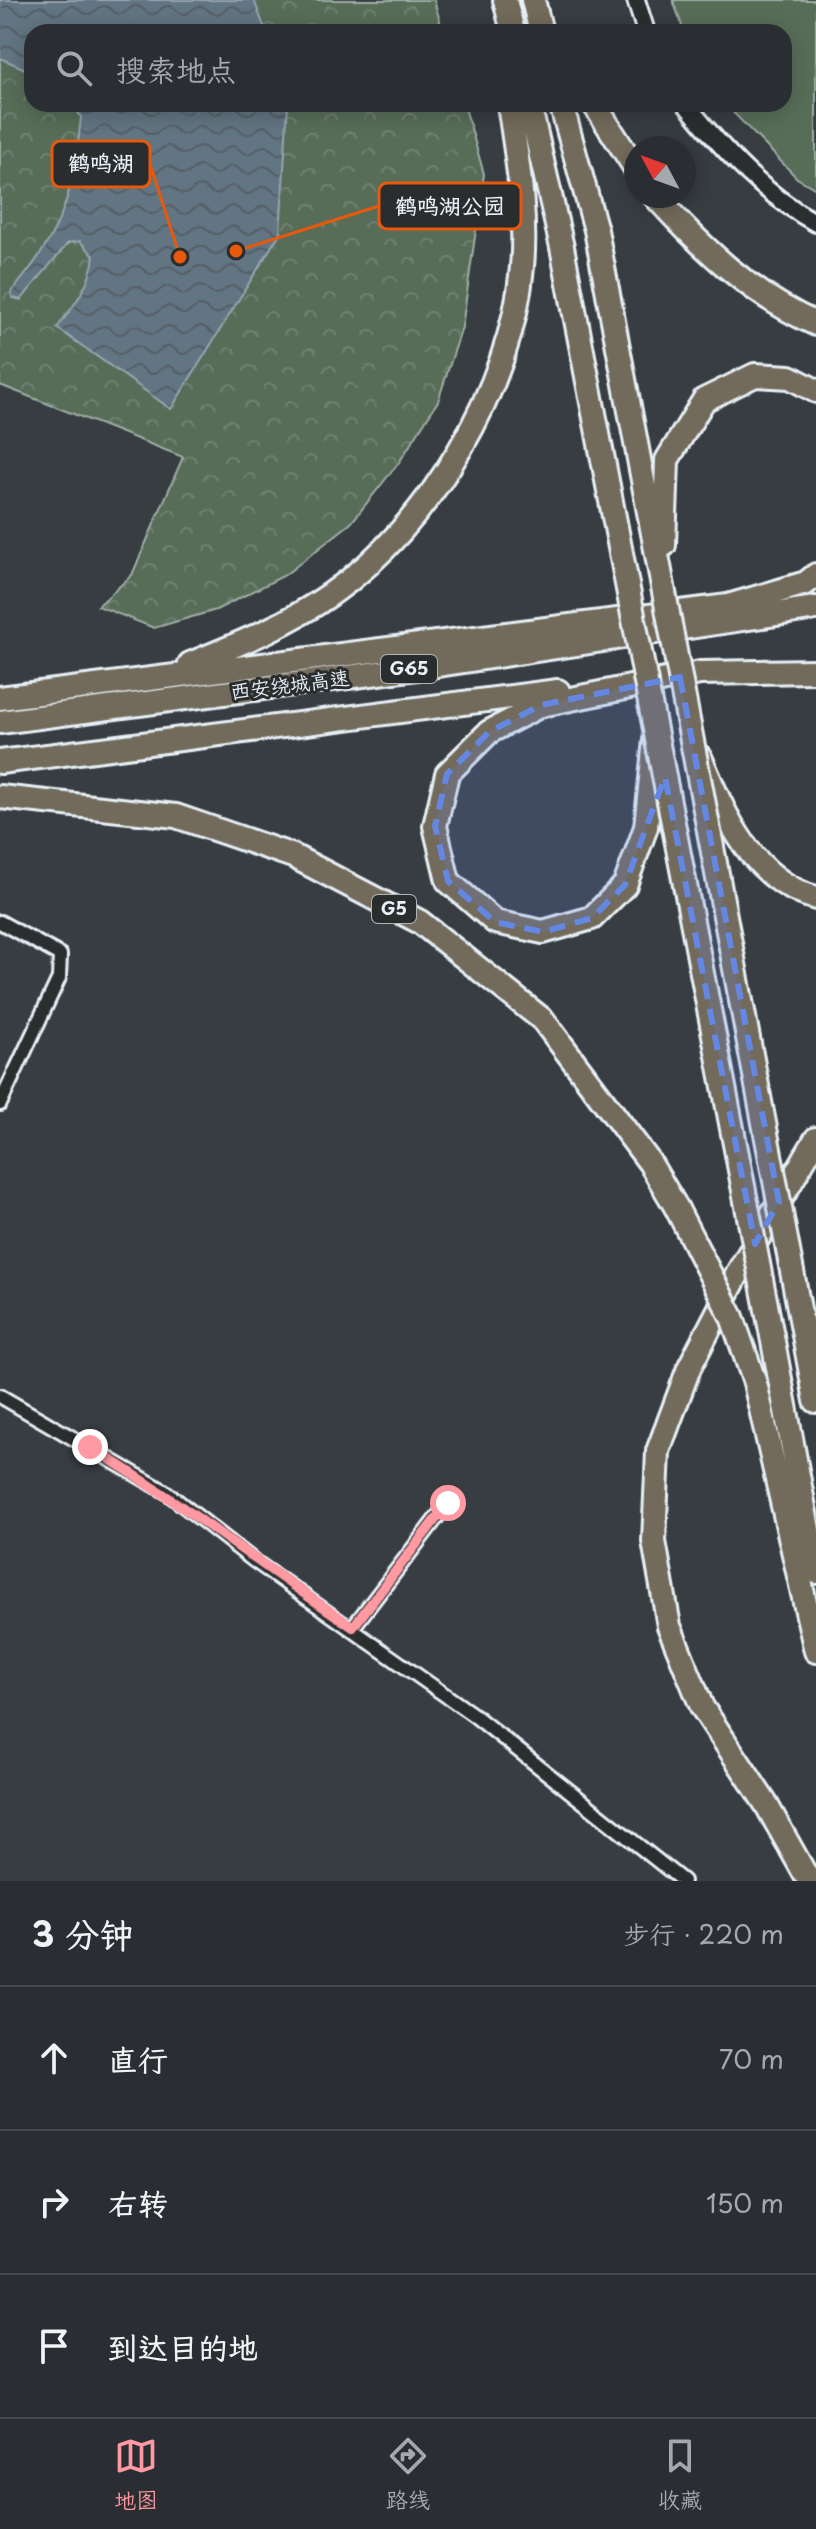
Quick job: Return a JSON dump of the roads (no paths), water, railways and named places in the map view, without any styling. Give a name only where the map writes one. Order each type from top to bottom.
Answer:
[{"type":"highway","points":[[495,0],[498,24]]},
{"type":"highway","points":[[505,0],[511,24]]},
{"type":"highway","points":[[162,675],[267,633],[332,593],[403,531],[448,467],[486,399],[509,333],[522,268],[521,186],[510,112]]},
{"type":"highway","points":[[531,112],[562,247],[816,1572]]},
{"type":"highway","points":[[563,112],[596,230],[816,1401]]},
{"type":"highway","points":[[599,112],[624,150]]},
{"type":"highway","points":[[666,208],[707,253],[785,310],[816,324]]},
{"type":"highway","points":[[663,587],[667,460],[704,400],[755,375],[790,377],[816,391]]},
{"type":"highway","points":[[0,698],[162,675],[728,606],[806,583],[816,575]]},
{"type":"highway","name":"西安绕城高速","points":[[0,722],[417,668],[816,608]]},
{"type":"highway","name":"西安绕城高速","points":[[0,762],[816,656]]},
{"type":"highway","points":[[656,731],[646,827],[625,885],[592,918],[543,932],[495,922],[448,881],[435,826],[447,774],[489,732],[541,705],[700,673],[816,671]]},
{"type":"highway","points":[[691,734],[725,815],[757,863],[795,892],[816,898]]},
{"type":"highway","name":"G5","points":[[0,797],[176,816],[293,856],[420,922],[543,1020],[650,1163],[732,1317],[755,1383],[816,1651]]},
{"type":"highway","points":[[809,1881],[766,1804],[702,1707],[669,1626],[654,1541],[658,1451],[689,1368],[740,1269],[816,1139]]},
{"type":"street","points":[[636,0],[644,24]]},
{"type":"street","points":[[692,112],[717,143],[757,183],[816,223]]},
{"type":"street","points":[[0,922],[60,955],[60,968],[59,978],[0,1104]]},
{"type":"street","points":[[0,1396],[166,1492],[253,1560],[353,1627],[475,1716],[683,1881]]},
{"type":"street","points":[[353,1627],[448,1503]]},
{"type":"water","points":[[0,0],[254,0],[263,24],[24,24],[24,68],[0,58]]},
{"type":"water","points":[[78,112],[288,112],[280,233],[171,409],[57,328],[81,294],[92,266],[94,256],[80,241],[68,243],[21,300],[13,298],[11,292],[43,251],[62,211],[74,169],[81,117]]},
{"type":"place","name":"鹤鸣湖公园","points":[[236,251]]},
{"type":"place","name":"鹤鸣湖","points":[[180,257]]}]
